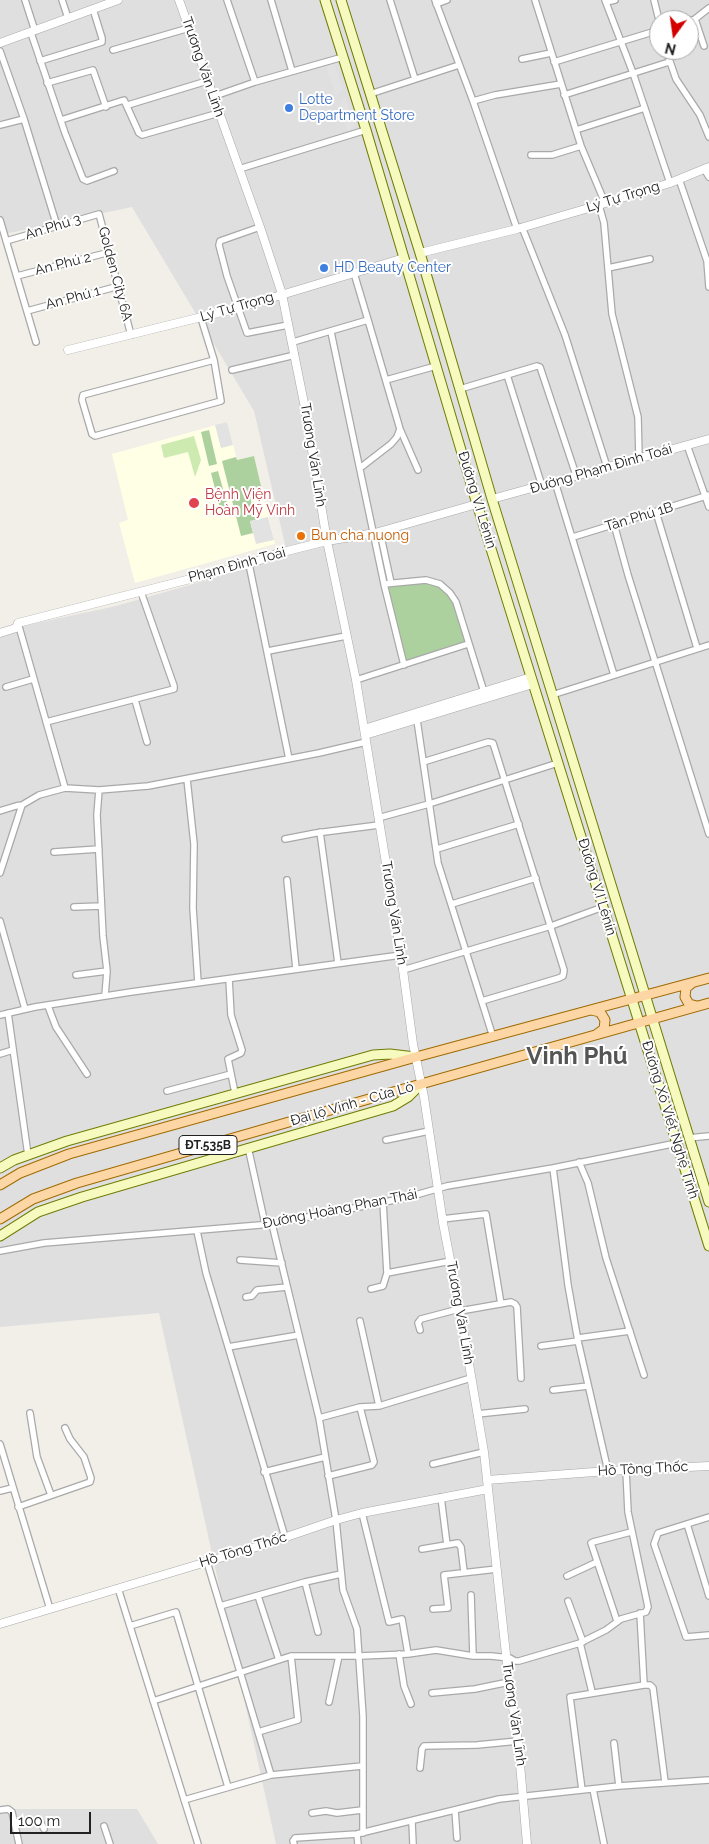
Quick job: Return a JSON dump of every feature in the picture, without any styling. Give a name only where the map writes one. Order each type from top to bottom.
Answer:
[{"type":"main road","name":"Đường V.I Lênin","points":[[325,0],[532,680],[639,1023]]},
{"type":"main road","name":"Đường V.I Lênin","points":[[340,0],[420,253],[492,500],[652,1019]]},
{"type":"main road","points":[[404,258],[420,253]]},
{"type":"main road","points":[[478,504],[492,500]]},
{"type":"main road","points":[[538,699],[552,695]]},
{"type":"main road","name":"Đại lộ Vinh - Cửa Lò","points":[[0,1185],[20,1173],[70,1154],[416,1057],[709,978]]},
{"type":"main road","points":[[693,982],[686,988],[685,997],[689,1004],[704,1005]]},
{"type":"main road","name":"Đại lộ Vinh - Cửa Lò","points":[[0,1219],[33,1199],[77,1183],[704,1005]]},
{"type":"main road","points":[[591,1010],[600,1012],[605,1020],[604,1028],[597,1034]]},
{"type":"main road","name":"Đường Xô Viết Nghệ Tĩnh","points":[[652,1019],[709,1202]]},
{"type":"main road","name":"Đường Xô Viết Nghệ Tĩnh","points":[[639,1023],[709,1246]]},
{"type":"main road","points":[[0,1168],[14,1160],[67,1141],[373,1055],[390,1054],[416,1057]]},
{"type":"main road","points":[[0,1236],[38,1212],[248,1147],[393,1106],[408,1097],[421,1084]]},
{"type":"street","points":[[25,0],[47,83],[84,180],[114,171]]},
{"type":"street","points":[[62,0],[68,18]]},
{"type":"street","points":[[0,43],[118,0]]},
{"type":"street","name":"Trương Văn Lĩnh","points":[[179,0],[282,294],[306,408],[327,541],[356,680],[416,1057],[439,1188],[442,1219],[460,1310],[484,1452],[506,1658],[518,1741],[527,1844]]},
{"type":"street","points":[[227,0],[254,82]]},
{"type":"street","points":[[270,0],[292,71]]},
{"type":"street","points":[[390,0],[415,79]]},
{"type":"street","points":[[446,0],[435,2],[519,228],[565,335],[606,467]]},
{"type":"street","points":[[535,0],[560,84],[602,204],[612,314],[638,417],[638,458]]},
{"type":"street","points":[[615,0],[606,1],[633,73],[670,183]]},
{"type":"street","points":[[40,61],[102,42],[93,9]]},
{"type":"street","points":[[113,50],[189,28]]},
{"type":"street","points":[[554,62],[649,33]]},
{"type":"street","points":[[699,35],[704,46]]},
{"type":"street","points":[[0,51],[24,119],[57,226]]},
{"type":"street","points":[[522,59],[551,53]]},
{"type":"street","points":[[212,97],[254,82],[343,57]]},
{"type":"street","points":[[564,95],[669,62],[676,80],[700,115],[709,137]]},
{"type":"street","points":[[370,94],[459,64]]},
{"type":"street","points":[[47,83],[93,70],[106,107]]},
{"type":"street","points":[[128,105],[207,80]]},
{"type":"street","points":[[473,101],[495,95],[560,84]]},
{"type":"street","points":[[61,120],[106,107],[122,100],[126,101],[141,135],[219,113]]},
{"type":"street","points":[[576,130],[645,108]]},
{"type":"street","points":[[0,126],[24,119]]},
{"type":"street","points":[[239,169],[366,130]]},
{"type":"street","points":[[531,155],[552,155],[581,146]]},
{"type":"street","points":[[707,168],[709,177]]},
{"type":"street","name":"Lý Tự Trọng","points":[[420,253],[519,228],[602,204],[670,183],[707,168]]},
{"type":"street","points":[[679,178],[708,261],[709,287]]},
{"type":"street","name":"An Phú 3","points":[[6,241],[99,214]]},
{"type":"street","name":"Golden City 6A","points":[[99,214],[131,335]]},
{"type":"street","points":[[0,220],[36,342]]},
{"type":"street","points":[[260,227],[222,239],[219,242],[223,263],[247,333],[288,325]]},
{"type":"street","name":"An Phú 2","points":[[17,276],[110,252]]},
{"type":"street","name":"Lý Tự Trọng","points":[[68,350],[238,308],[404,258]]},
{"type":"street","points":[[608,268],[650,259]]},
{"type":"street","points":[[354,273],[400,429],[418,470]]},
{"type":"street","name":"An Phú 1","points":[[27,311],[119,286]]},
{"type":"street","points":[[201,318],[214,360],[222,398],[220,402],[95,436],[92,434],[82,400],[84,395],[214,360]]},
{"type":"street","points":[[293,342],[368,320]]},
{"type":"street","points":[[332,332],[360,468],[388,583],[404,665]]},
{"type":"street","points":[[232,370],[295,354]]},
{"type":"street","points":[[386,380],[436,366]]},
{"type":"street","points":[[460,390],[537,366],[541,368],[576,475]]},
{"type":"street","points":[[507,375],[542,486]]},
{"type":"street","points":[[360,468],[391,444],[397,437],[400,429]]},
{"type":"street","name":"Đường Phạm Đình Toái","points":[[492,500],[709,439]]},
{"type":"street","points":[[687,445],[707,496],[709,507]]},
{"type":"street","points":[[555,482],[614,674]]},
{"type":"street","name":"Tân Phú 1B","points":[[573,537],[707,496]]},
{"type":"street","name":"Phạm Đình Toái","points":[[0,632],[16,628],[18,623],[249,564],[327,541],[377,533],[478,504]]},
{"type":"street","points":[[656,512],[698,648]]},
{"type":"street","points":[[614,524],[628,575],[709,834]]},
{"type":"street","points":[[249,564],[290,759]]},
{"type":"street","points":[[388,583],[426,580],[444,586],[456,602],[484,692]]},
{"type":"street","points":[[46,722],[172,691],[175,688],[141,592]]},
{"type":"street","points":[[18,623],[65,788]]},
{"type":"street","points":[[268,651],[346,636]]},
{"type":"street","points":[[356,680],[468,644]]},
{"type":"street","points":[[552,695],[709,645]]},
{"type":"street","points":[[6,687],[33,679]]},
{"type":"street","points":[[365,736],[484,692],[532,680]]},
{"type":"street","points":[[0,811],[22,806],[39,795],[65,788],[99,790],[148,786],[290,759],[417,720],[532,680]]},
{"type":"street","points":[[135,700],[147,742]]},
{"type":"street","points":[[417,720],[438,863],[494,1037]]},
{"type":"street","points":[[422,762],[492,742],[494,744],[552,926],[564,970],[563,976],[559,978],[482,1001]]},
{"type":"street","points":[[284,839],[379,821],[558,764]]},
{"type":"street","points":[[186,780],[194,844],[193,908],[198,983]]},
{"type":"street","points":[[99,790],[97,815],[101,906],[107,970],[105,996]]},
{"type":"street","points":[[0,873],[22,806]]},
{"type":"street","points":[[437,849],[519,824]]},
{"type":"street","points":[[320,832],[338,963]]},
{"type":"street","points":[[54,852],[99,849]]},
{"type":"street","points":[[452,904],[536,878]]},
{"type":"street","points":[[287,880],[296,969]]},
{"type":"street","points":[[74,907],[101,906]]},
{"type":"street","points":[[403,970],[552,926],[603,907]]},
{"type":"street","points":[[0,921],[24,1009]]},
{"type":"street","points":[[0,1015],[24,1009],[105,996],[401,955]]},
{"type":"street","points":[[76,975],[107,970]]},
{"type":"street","points":[[229,979],[231,1015],[242,1050],[241,1053],[228,1059],[235,1093]]},
{"type":"street","points":[[48,1006],[57,1029],[87,1074]]},
{"type":"street","points":[[8,1014],[28,1155]]},
{"type":"street","points":[[0,1054],[13,1050]]},
{"type":"street","points":[[167,1091],[230,1074]]},
{"type":"street","points":[[386,1140],[429,1131]]},
{"type":"street","points":[[688,1138],[709,1136]]},
{"type":"street","name":"Đường Hoàng Phan Thái","points":[[0,1251],[44,1243],[268,1224],[383,1202],[439,1188],[553,1168],[677,1142]]},
{"type":"street","points":[[248,1147],[268,1224],[282,1263],[319,1418],[336,1520],[341,1574],[346,1598],[357,1629],[363,1716],[362,1810],[358,1844]]},
{"type":"street","points":[[580,1162],[588,1183],[606,1258],[644,1375]]},
{"type":"street","points":[[553,1168],[568,1285],[578,1340],[608,1470]]},
{"type":"street","points":[[371,1288],[383,1286],[387,1273],[383,1202]]},
{"type":"street","points":[[442,1219],[486,1214],[502,1304]]},
{"type":"street","points":[[197,1231],[206,1273],[285,1538]]},
{"type":"street","points":[[240,1260],[282,1263]]},
{"type":"street","points":[[387,1273],[451,1261]]},
{"type":"street","points":[[246,1297],[252,1296],[257,1290],[287,1287]]},
{"type":"street","points":[[420,1330],[418,1323],[420,1319],[460,1310],[512,1303],[517,1307],[521,1378]]},
{"type":"street","points":[[360,1321],[380,1406]]},
{"type":"street","points":[[542,1346],[630,1331]]},
{"type":"street","points":[[228,1347],[299,1336]]},
{"type":"street","points":[[319,1418],[360,1407],[380,1406],[471,1378]]},
{"type":"street","points":[[553,1390],[588,1386]]},
{"type":"street","points":[[328,1476],[372,1465],[374,1462],[360,1407]]},
{"type":"street","points":[[477,1414],[525,1409]]},
{"type":"street","points":[[30,1413],[37,1457],[51,1495]]},
{"type":"street","points":[[18,1506],[88,1484],[91,1479],[83,1454],[70,1439],[65,1428]]},
{"type":"street","points":[[0,1444],[50,1609]]},
{"type":"street","points":[[433,1464],[484,1452]]},
{"type":"street","points":[[264,1472],[325,1457]]},
{"type":"street","name":"Hồ Tông Thốc","points":[[0,1624],[285,1538],[336,1520],[441,1497],[488,1484],[608,1470],[709,1466]]},
{"type":"street","points":[[154,1701],[291,1656],[360,1656],[408,1654],[436,1650],[473,1656],[506,1658],[515,1661],[582,1643],[606,1630],[617,1621],[647,1611],[648,1607],[626,1502],[626,1470]]},
{"type":"street","points":[[0,1492],[12,1488]]},
{"type":"street","points":[[441,1497],[447,1545]]},
{"type":"street","points":[[362,1513],[389,1622],[402,1619],[408,1654]]},
{"type":"street","points":[[709,1518],[658,1533],[654,1544],[686,1637],[709,1635]]},
{"type":"street","points":[[687,1524],[709,1596]]},
{"type":"street","points":[[617,1621],[592,1542],[631,1532]]},
{"type":"street","points":[[422,1549],[460,1544],[464,1572]]},
{"type":"street","points":[[207,1562],[271,1775]]},
{"type":"street","points":[[567,1576],[597,1562]]},
{"type":"street","points":[[433,1609],[448,1608],[444,1575],[497,1569]]},
{"type":"street","points":[[220,1606],[341,1574]]},
{"type":"street","points":[[305,1582],[318,1632]]},
{"type":"street","points":[[118,1588],[198,1844]]},
{"type":"street","points":[[471,1594],[473,1656]]},
{"type":"street","points":[[258,1596],[279,1660]]},
{"type":"street","points":[[568,1601],[582,1643],[592,1692]]},
{"type":"street","points":[[130,1626],[176,1612],[228,1787]]},
{"type":"street","points":[[640,1613],[644,1684]]},
{"type":"street","points":[[399,1654],[404,1686],[411,1704]]},
{"type":"street","points":[[258,1732],[298,1720],[291,1656]]},
{"type":"street","points":[[328,1702],[339,1656]]},
{"type":"street","points":[[432,1694],[475,1689],[509,1682]]},
{"type":"street","points":[[582,1790],[570,1699],[572,1696],[644,1684],[650,1685],[653,1688],[665,1782]]},
{"type":"street","points":[[420,1768],[424,1746],[477,1745],[518,1741]]},
{"type":"street","points":[[614,1743],[619,1786]]},
{"type":"street","points":[[184,1800],[271,1775],[362,1766]]},
{"type":"street","points":[[294,1844],[296,1838],[360,1834],[455,1810],[524,1796],[665,1782],[684,1783],[709,1780]]},
{"type":"street","points":[[593,1789],[604,1844]]},
{"type":"street","points":[[0,1810],[10,1810],[15,1822],[19,1844]]},
{"type":"street","points":[[312,1814],[362,1810]]},
{"type":"street","points":[[455,1810],[457,1838]]},
{"type":"street","points":[[15,1822],[40,1821],[44,1828]]},
{"type":"street","points":[[412,1822],[413,1844]]},
{"type":"street","points":[[104,1826],[110,1844]]},
{"type":"shaded area","points":[[0,0],[709,0],[709,1844],[276,1844],[159,1313],[0,1327],[0,631],[116,606],[288,557],[254,411],[132,207],[0,235]]},
{"type":"shaded area","points":[[333,60],[343,89],[336,97],[325,62]]},
{"type":"shaded area","points":[[345,97],[355,126],[348,133],[339,105]]},
{"type":"shaded area","name":"Bệnh Viện Hoàn Mỹ Vinh","points":[[227,422],[237,460],[254,456],[275,544],[135,583],[119,523],[128,520],[112,454]]},
{"type":"shaded area","points":[[227,422],[233,445],[221,448],[215,425]]},
{"type":"shaded area","points":[[268,517],[274,540],[256,544],[250,521]]},
{"type":"shaded area","points":[[0,1809],[137,1809],[158,1844],[0,1844]]},
{"type":"green space","points":[[209,430],[217,464],[209,466],[201,432]]},
{"type":"green space","points":[[194,436],[201,460],[195,477],[188,452],[164,458],[161,445]]},
{"type":"green space","points":[[254,456],[262,490],[249,493],[256,520],[250,521],[253,533],[241,536],[222,461],[236,457],[237,460]]},
{"type":"green space","points":[[218,471],[228,507],[220,508],[211,473]]},
{"type":"green space","points":[[426,580],[450,593],[468,644],[404,665],[384,584]]},
{"type":"place","name":"Lotte Department Store","points":[[289,108]]},
{"type":"place","name":"HD Beauty Center","points":[[324,268]]},
{"type":"place","name":"Bệnh Viện Hoàn Mỹ Vinh","points":[[194,503]]},
{"type":"place","name":"Bun cha nuong","points":[[301,536]]},
{"type":"district","name":"Vinh Phú","points":[[577,1057]]}]
